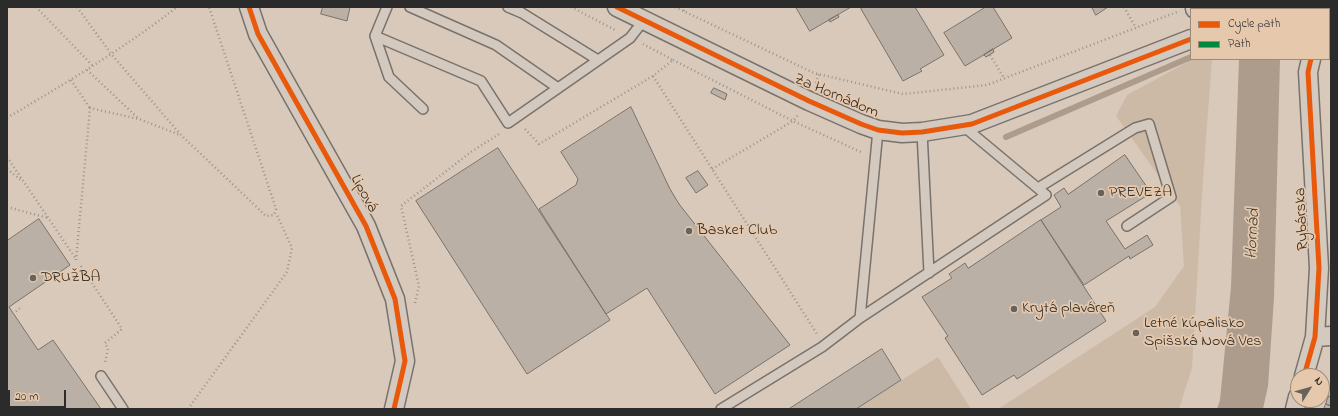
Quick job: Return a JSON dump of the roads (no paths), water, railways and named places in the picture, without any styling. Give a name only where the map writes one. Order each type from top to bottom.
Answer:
[{"type":"street","name":"Lipová","points":[[249,7],[258,34],[366,226],[395,299],[405,361],[394,409]]},
{"type":"street","name":"Za Hornádom","points":[[617,7],[809,101],[878,130],[902,133],[922,132],[972,124],[1190,39]]},
{"type":"street","name":"Rybárska","points":[[1308,368],[1323,336],[1308,72],[1311,60]]},
{"type":"lane","points":[[387,7],[375,36],[389,77],[424,109]]},
{"type":"lane","points":[[410,7],[496,45],[558,88]]},
{"type":"lane","points":[[508,7],[522,13],[598,60]]},
{"type":"lane","points":[[375,36],[481,81],[508,123],[630,38],[644,20]]},
{"type":"lane","points":[[1038,188],[1135,128],[1149,124],[1171,197],[1127,226]]},
{"type":"lane","points":[[721,409],[824,345],[860,318],[1046,195],[962,125]]},
{"type":"lane","points":[[860,318],[878,130]]},
{"type":"lane","points":[[922,132],[928,273]]},
{"type":"lane","points":[[102,376],[123,409]]},
{"type":"water","name":"Hornád","points":[[1239,60],[1280,60],[1274,298],[1268,386],[1263,409],[1217,409],[1220,400],[1231,287]]},
{"type":"waterway","points":[[1006,137],[1190,57]]},
{"type":"place","name":"PREVEZA","points":[[1101,193]]},
{"type":"place","name":"Basket Club","points":[[689,231]]},
{"type":"place","name":"DRUŽBA","points":[[33,278]]},
{"type":"place","name":"Krytá plaváreň","points":[[1014,309]]},
{"type":"place","name":"Letné kúpalisko Spišská Nová Ves","points":[[1136,333]]}]
